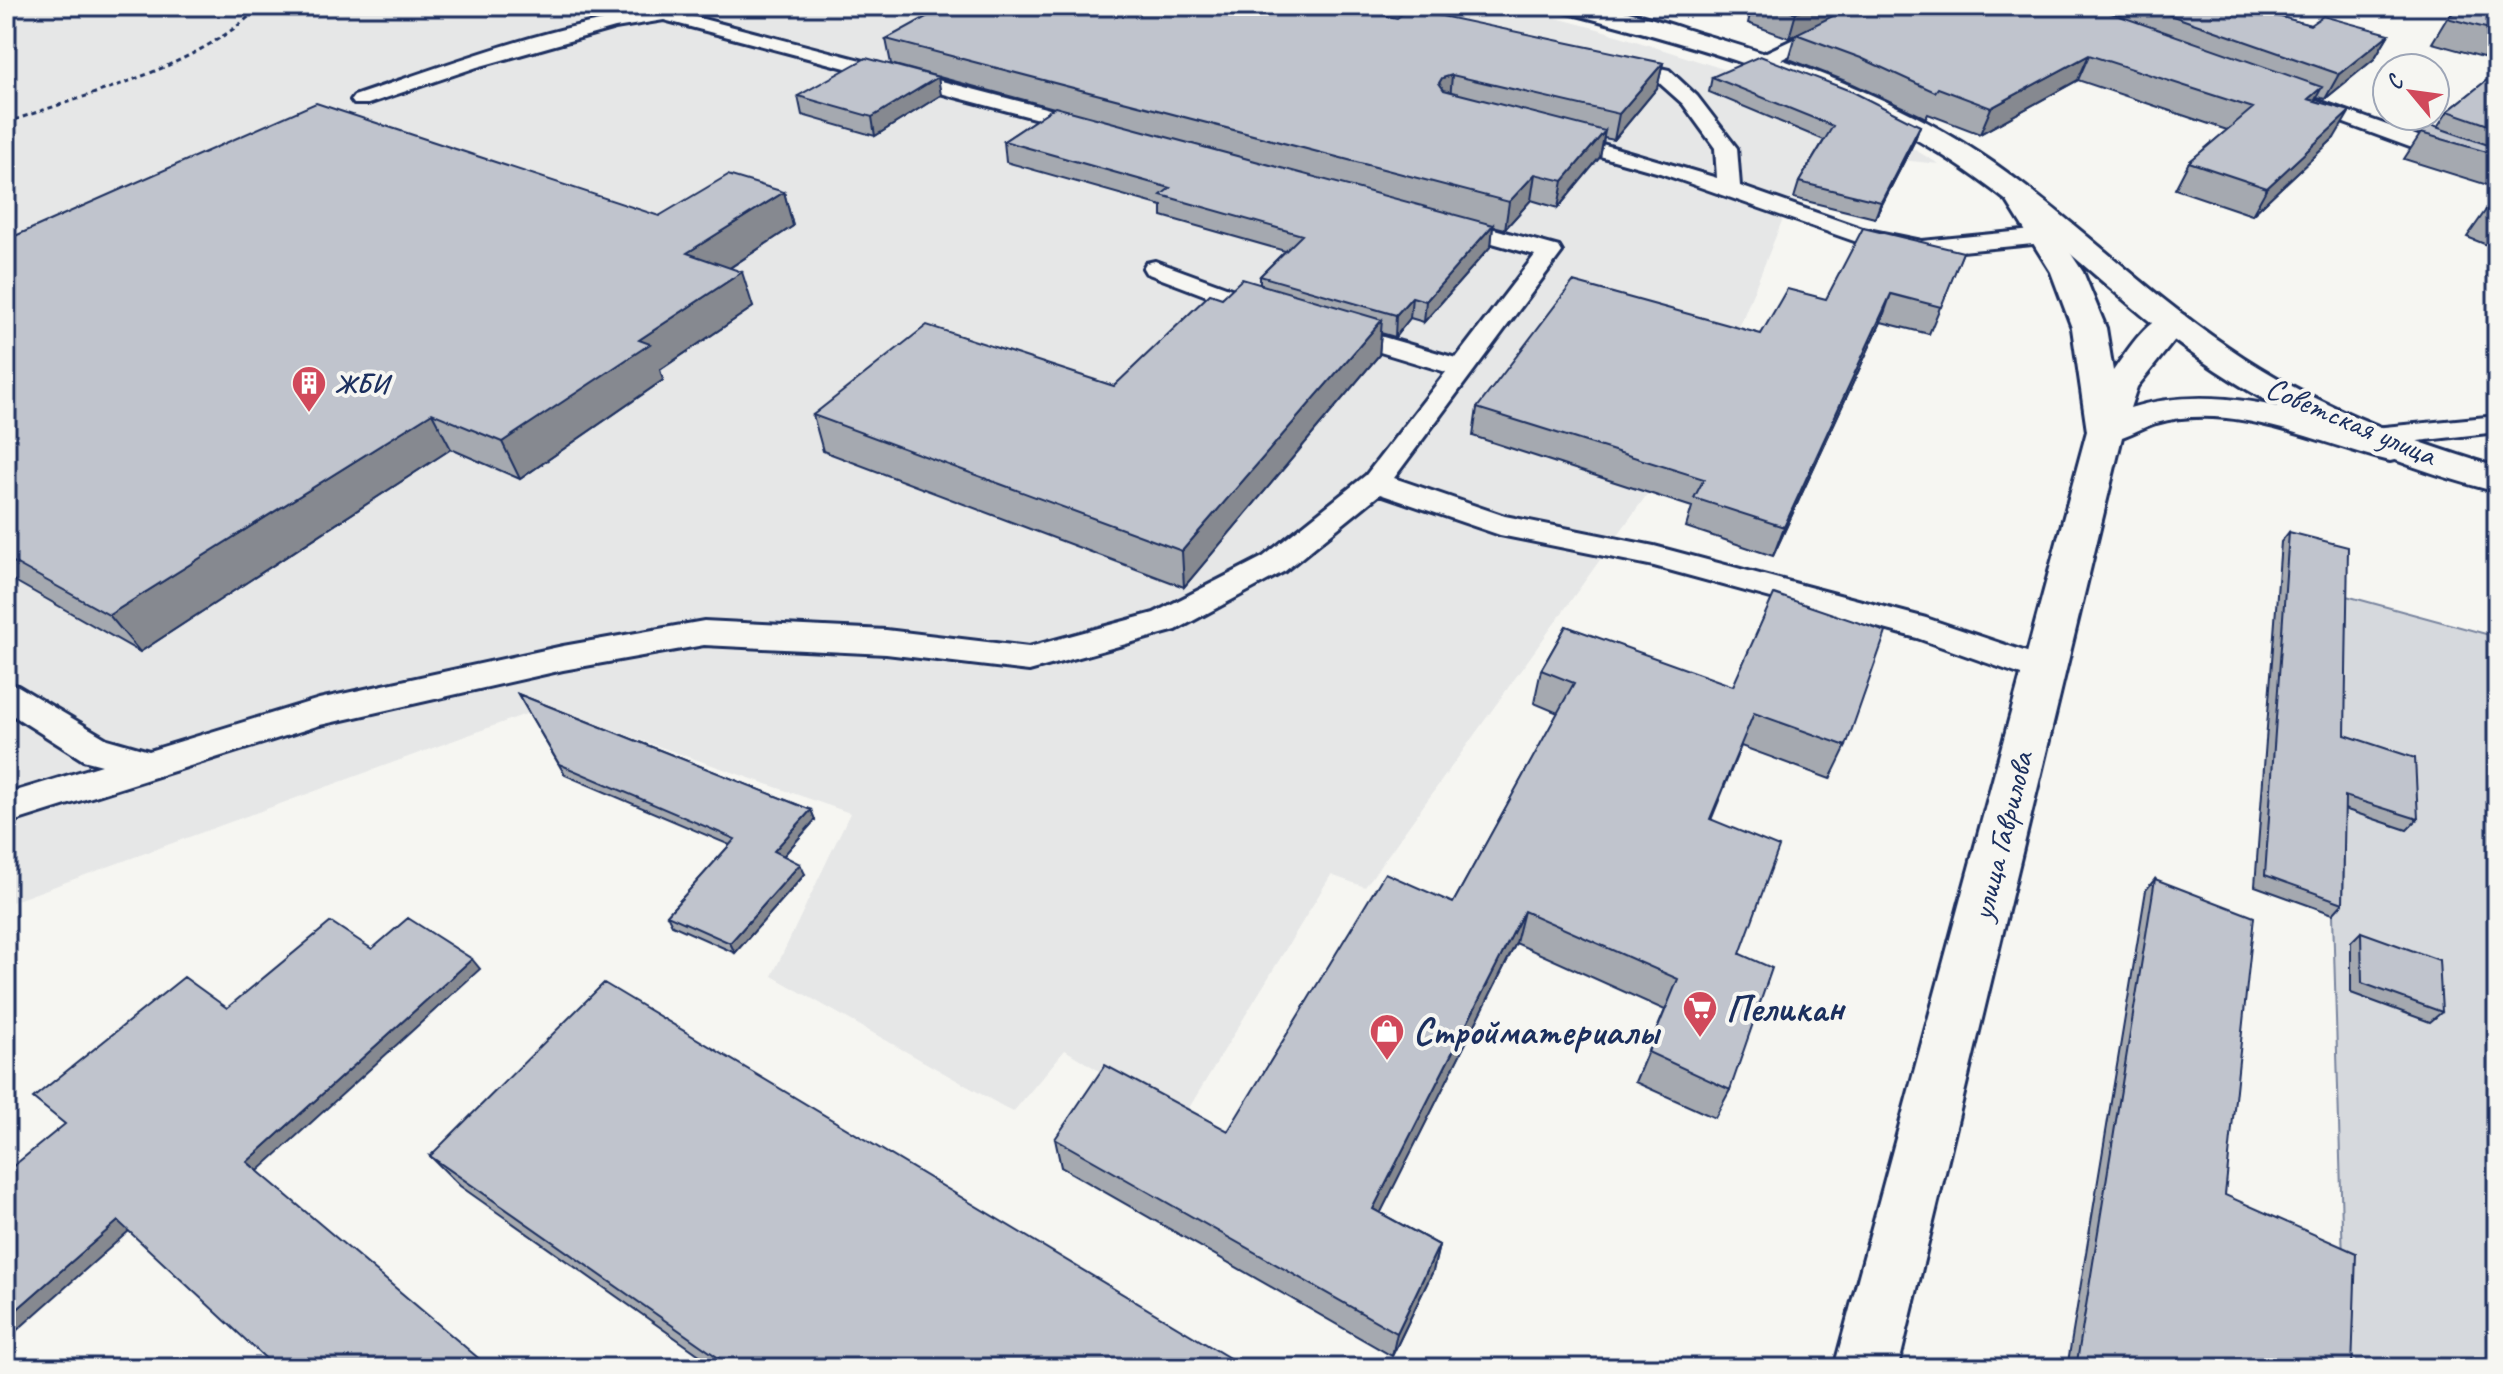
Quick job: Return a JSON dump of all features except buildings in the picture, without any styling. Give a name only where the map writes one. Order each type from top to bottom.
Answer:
[{"type":"street","name":"Советская улица","points":[[1569,6],[1765,60],[1910,124],[1951,148],[2020,198],[2172,322],[2265,386],[2374,437],[2490,478]]},
{"type":"street","points":[[2020,198],[2067,272],[2089,328],[2105,431],[2157,412],[2206,409],[2235,412],[2276,418],[2490,478]]},
{"type":"street","name":"улица Гаврилова","points":[[1866,1368],[2105,431],[2119,387],[2143,353],[2172,322]]},
{"type":"lane","points":[[631,6],[1114,133]]},
{"type":"lane","points":[[1345,6],[1468,32]]},
{"type":"lane","points":[[1765,60],[1879,6]]},
{"type":"lane","points":[[361,100],[470,63],[613,23],[667,14]]},
{"type":"lane","points":[[1602,61],[1662,74],[1690,100],[1726,148],[1729,190]]},
{"type":"lane","points":[[2279,93],[2497,172]]},
{"type":"lane","points":[[1538,132],[1612,150],[1857,235],[1922,248],[2043,236]]},
{"type":"lane","points":[[6,809],[319,712],[563,658],[704,633],[886,642],[1029,659],[1165,622],[1274,564],[1376,482],[1550,252],[1423,216]]},
{"type":"lane","points":[[1155,268],[1250,305],[1462,368]]},
{"type":"lane","points":[[2374,437],[2497,424]]},
{"type":"lane","points":[[1376,482],[1500,525],[1654,556],[1926,629],[2044,671]]},
{"type":"lane","points":[[6,695],[96,750],[151,765]]},
{"type":"path","points":[[6,123],[174,60],[219,39],[254,16],[261,6]]},
{"type":"shaded area","points":[[6,6],[1511,6],[1598,29],[1761,81],[1895,138],[1939,164],[1882,158],[1822,145],[1790,201],[1728,355],[1648,493],[1365,887],[1331,875],[1181,1121],[1065,1050],[1013,1112],[772,976],[850,813],[545,707],[6,904]]},
{"type":"shaded area","points":[[2339,594],[2497,637],[2497,1368],[2339,1368],[2343,1261],[2333,914]]},
{"type":"place","name":"ЖБИ","points":[[309,414]]},
{"type":"place","name":"Пеликан","points":[[1700,1039]]},
{"type":"place","name":"Стройматериалы","points":[[1387,1062]]}]
